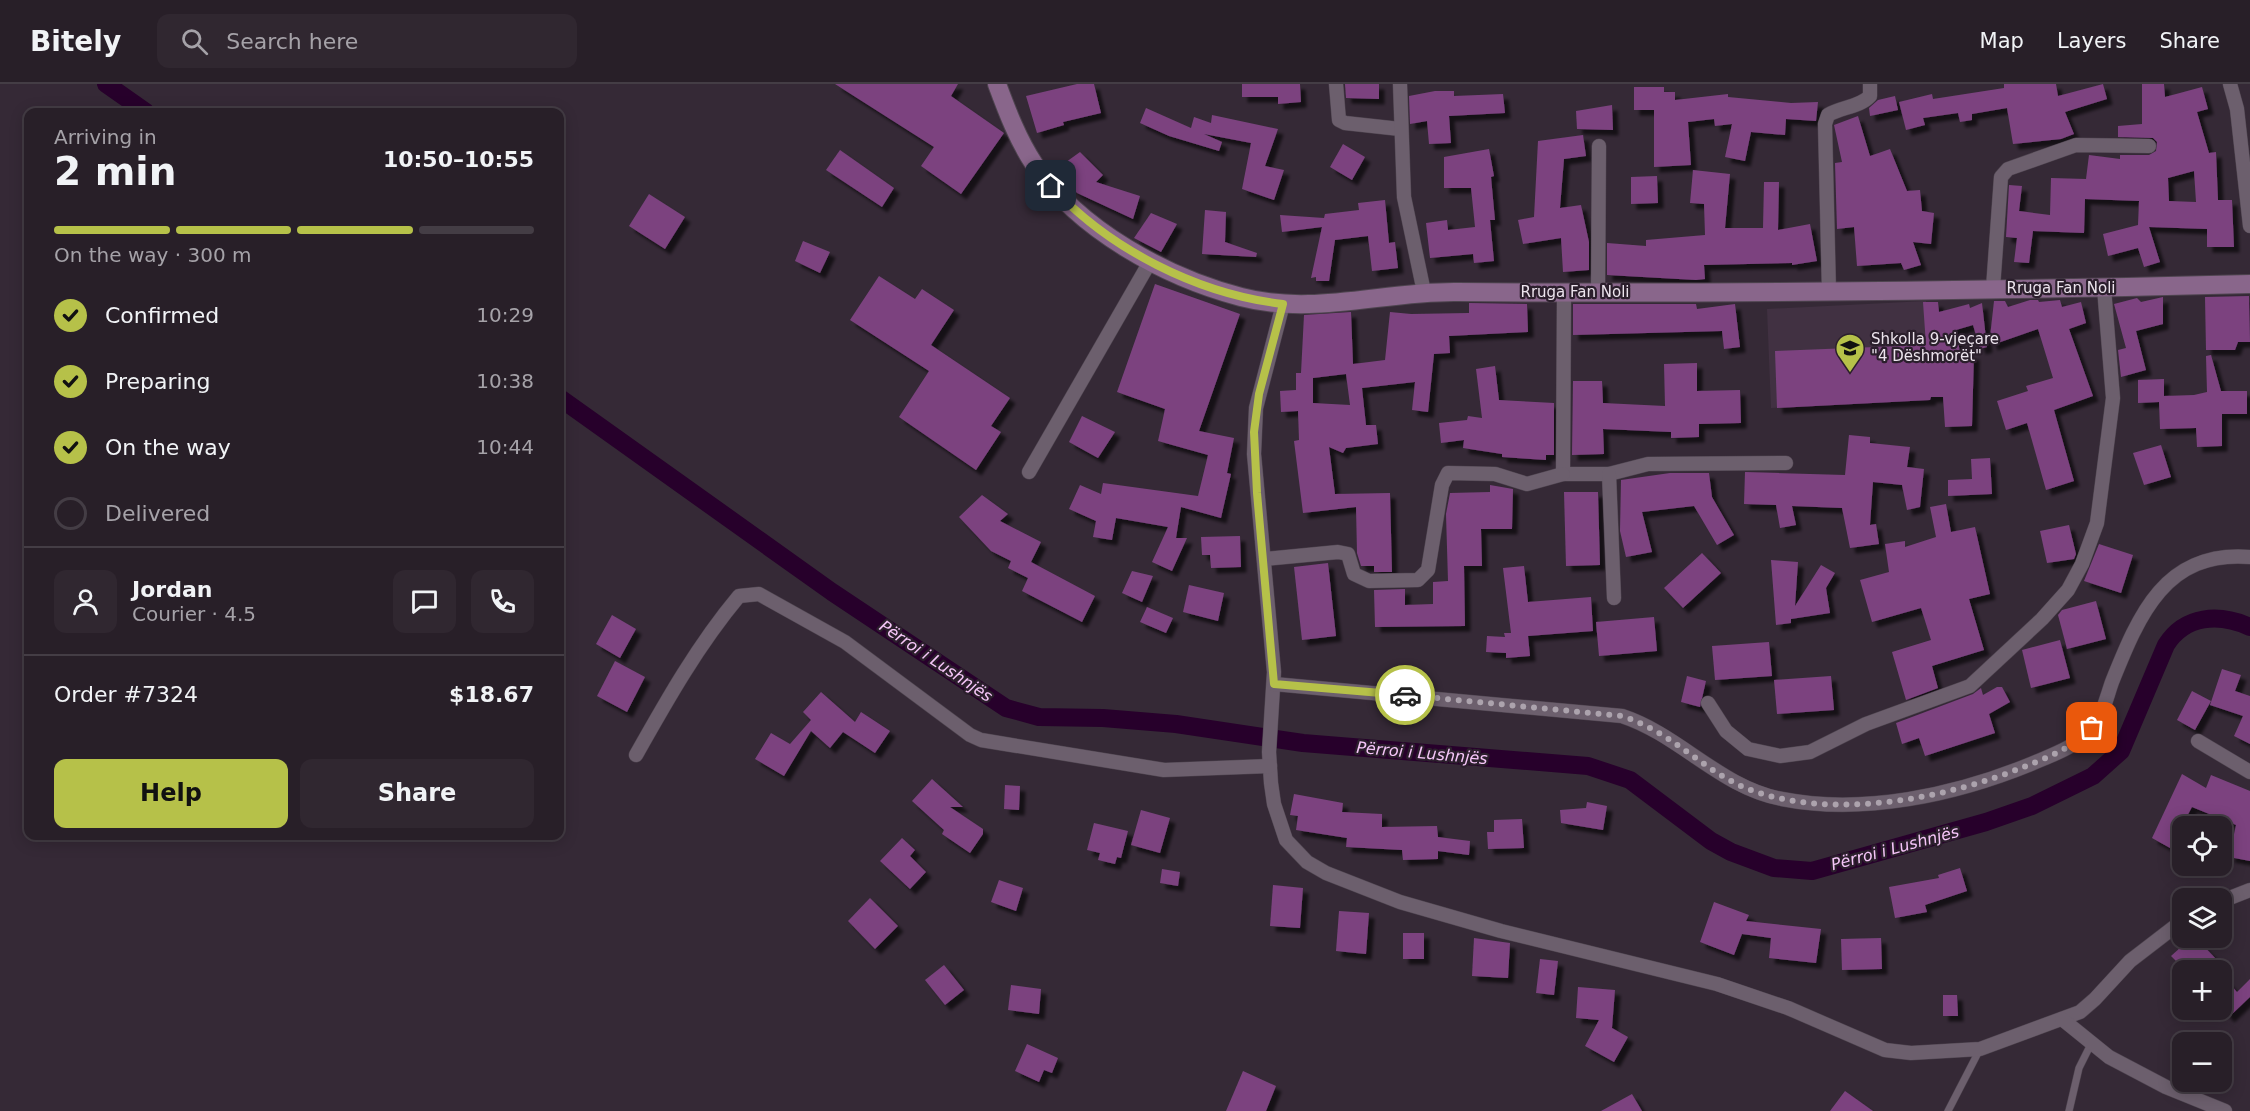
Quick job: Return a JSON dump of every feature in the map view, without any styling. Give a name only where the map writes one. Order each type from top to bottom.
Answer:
[{"type":"main road","name":"Rruga Fan Noli","points":[[997,84],[1032,162],[1051,186],[1096,229],[1179,274],[1239,296],[1283,304],[1323,304],[1424,292],[1829,292],[2250,284]]},
{"type":"street","points":[[1336,84],[1336,113],[1339,120],[1345,123],[1400,129]]},
{"type":"street","points":[[1400,84],[1404,197],[1424,292]]},
{"type":"street","points":[[1829,292],[1825,124],[1828,114],[1839,108],[1865,102],[1870,96],[1870,84]]},
{"type":"street","points":[[2230,84],[2237,109],[2250,226]]},
{"type":"street","points":[[1993,288],[2001,177],[2008,169],[2076,145],[2150,146]]},
{"type":"street","points":[[1598,292],[1599,146]]},
{"type":"street","points":[[1029,472],[1151,260]]},
{"type":"street","points":[[1708,703],[1726,731],[1748,749],[1780,756],[1810,752],[1866,724],[1970,686],[2042,619],[2068,590],[2082,564],[2097,523],[2113,398],[2104,288]]},
{"type":"street","points":[[1563,474],[1564,292]]},
{"type":"street","points":[[1283,304],[1258,399],[1254,432],[1257,493],[1274,684],[1269,763],[1274,804],[1286,840],[1307,862],[1348,882],[1400,902],[1501,931],[1664,970],[1755,996],[1885,1050],[1934,1053],[1980,1049],[2038,1025],[2080,1012],[2130,961],[2172,929]]},
{"type":"street","points":[[1264,559],[1338,552],[1348,554],[1354,574],[1369,581],[1418,580],[1428,570],[1442,485],[1449,472],[1495,474],[1527,484],[1563,474],[1609,474],[1648,464],[1786,463]]},
{"type":"street","points":[[1609,474],[1614,598]]},
{"type":"street","points":[[1274,684],[1622,716],[1652,727],[1732,781],[1762,794],[1812,803],[1854,804],[1881,801],[1970,786],[2042,759],[2080,739],[2096,723],[2141,617],[2160,589],[2181,571],[2203,561],[2224,556],[2250,557]]},
{"type":"street","points":[[636,755],[678,681],[719,621],[739,596],[759,594],[845,642],[970,735],[981,740],[1164,770],[1269,763]]},
{"type":"street","points":[[2198,741],[2250,772]]},
{"type":"street","points":[[2232,897],[2250,890]]},
{"type":"street","points":[[2062,1019],[2109,1057],[2166,1087],[2225,1111]]},
{"type":"lane","points":[[2069,1111],[2079,1068],[2091,1044]]},
{"type":"lane","points":[[1948,1111],[1980,1049]]},
{"type":"lane","points":[[2061,1111],[2070,1100]]},
{"type":"shaded area","name":"Shkolla 9-vjeçare \"4 Dëshmorët\"","points":[[1926,301],[1931,400],[1771,408],[1767,309]]},
{"type":"building","points":[[835,84],[958,84],[951,96],[1004,133],[961,194],[921,166],[934,147]]},
{"type":"building","points":[[1077,84],[1094,84],[1101,113],[1063,122],[1064,125],[1037,133],[1026,96]]},
{"type":"building","points":[[1242,84],[1300,84],[1301,102],[1278,104],[1278,97],[1242,97]]},
{"type":"building","points":[[1345,84],[1379,84],[1379,99],[1346,98]]},
{"type":"building","points":[[2004,84],[2056,84],[2058,96],[2103,84],[2107,99],[2065,112],[2074,134],[2061,139],[2013,144],[2007,108],[1972,114],[1972,120],[1960,122],[1958,113],[1923,118],[1925,125],[1906,130],[1899,102],[1932,94],[1933,99],[2004,88]]},
{"type":"building","points":[[2142,84],[2164,84],[2165,97],[2202,87],[2208,109],[2197,112],[2209,153],[2216,152],[2218,200],[2232,200],[2234,247],[2207,247],[2207,229],[2149,227],[2160,262],[2144,267],[2138,248],[2108,256],[2103,234],[2138,225],[2139,201],[2085,199],[2084,233],[2033,231],[2029,263],[2014,262],[2017,238],[2006,237],[2009,185],[2022,186],[2019,211],[2050,215],[2051,178],[2086,179],[2089,155],[2120,159],[2120,155],[2149,155],[2156,151],[2157,142],[2153,138],[2118,137],[2118,126],[2142,124]],"holes":[[[2194,171],[2196,202],[2169,201],[2168,178]]]},
{"type":"building","points":[[1634,87],[1664,87],[1664,92],[1675,92],[1675,100],[1728,94],[1728,97],[1791,103],[1818,102],[1816,121],[1786,119],[1785,135],[1751,132],[1745,161],[1725,157],[1732,124],[1715,126],[1714,119],[1688,122],[1691,165],[1654,167],[1654,110],[1634,110]]},
{"type":"building","points":[[1435,91],[1454,91],[1454,96],[1503,94],[1505,113],[1449,116],[1451,143],[1429,144],[1427,121],[1410,124],[1409,96]]},
{"type":"building","points":[[1895,96],[1898,110],[1870,116],[1869,108],[1878,100]]},
{"type":"building","points":[[1612,105],[1613,130],[1577,129],[1576,111]]},
{"type":"building","points":[[1146,108],[1191,128],[1194,117],[1211,123],[1212,115],[1278,129],[1265,166],[1284,170],[1274,200],[1242,189],[1251,143],[1204,134],[1222,142],[1219,151],[1169,136],[1140,123]]},
{"type":"building","points":[[1858,116],[1870,156],[1890,149],[1907,191],[1920,190],[1922,211],[1934,213],[1931,244],[1913,242],[1921,265],[1904,270],[1901,263],[1857,266],[1854,227],[1837,229],[1835,163],[1842,162],[1834,125]]},
{"type":"building","points":[[1583,135],[1586,156],[1564,159],[1560,208],[1581,205],[1589,242],[1589,270],[1563,272],[1561,238],[1523,244],[1518,220],[1534,217],[1538,141]]},
{"type":"building","points":[[1343,144],[1365,157],[1352,180],[1330,167]]},
{"type":"building","points":[[1489,149],[1494,176],[1491,177],[1495,220],[1490,220],[1494,261],[1474,263],[1473,254],[1430,258],[1426,223],[1447,220],[1448,230],[1475,227],[1471,188],[1444,188],[1444,157]]},
{"type":"building","points":[[840,150],[894,188],[882,207],[826,170]]},
{"type":"building","points":[[1080,152],[1103,175],[1096,182],[1140,196],[1133,219],[1077,193],[1055,170]]},
{"type":"building","points":[[1693,170],[1730,174],[1725,228],[1763,228],[1764,182],[1779,182],[1778,230],[1810,224],[1817,261],[1792,265],[1792,263],[1704,265],[1705,279],[1696,280],[1607,275],[1607,243],[1646,246],[1646,240],[1705,235],[1704,204],[1690,203]]},
{"type":"building","points":[[1657,176],[1658,203],[1631,204],[1631,177]]},
{"type":"building","points":[[649,194],[685,217],[665,249],[629,226]]},
{"type":"building","points":[[1385,200],[1389,243],[1395,242],[1398,268],[1372,271],[1368,236],[1335,240],[1329,281],[1316,281],[1316,277],[1311,278],[1322,227],[1282,232],[1280,215],[1324,218],[1325,214],[1359,210],[1358,203]]},
{"type":"building","points":[[1205,210],[1226,212],[1225,242],[1257,253],[1256,257],[1202,254]]},
{"type":"building","points":[[1151,213],[1177,224],[1161,252],[1134,238]]},
{"type":"building","points":[[803,241],[830,252],[820,273],[795,261]]},
{"type":"building","points":[[879,276],[915,299],[922,289],[954,310],[931,345],[1010,398],[991,426],[1001,432],[976,470],[899,417],[929,371],[850,320]]},
{"type":"building","points":[[1155,284],[1240,314],[1199,431],[1234,438],[1227,473],[1231,474],[1221,518],[1181,507],[1176,538],[1187,538],[1172,571],[1152,562],[1168,527],[1116,518],[1112,540],[1093,537],[1096,521],[1069,509],[1080,485],[1101,494],[1103,483],[1198,496],[1208,455],[1158,441],[1165,409],[1117,392]]},
{"type":"building","points":[[2249,296],[2250,342],[2238,342],[2235,350],[2206,350],[2205,297]]},
{"type":"building","points":[[2163,297],[2163,324],[2136,331],[2146,370],[2121,377],[2118,350],[2126,348],[2114,304],[2137,298],[2141,302]]},
{"type":"building","points":[[2030,300],[2039,302],[2060,300],[2062,307],[2081,302],[2086,323],[2069,329],[2093,396],[2054,410],[2074,481],[2046,490],[2027,423],[2006,430],[1997,401],[2028,391],[2026,386],[2053,378],[2038,329],[1992,345],[1990,337],[1994,301],[2005,301],[2008,307]]},
{"type":"building","points":[[1923,302],[1938,302],[1939,312],[1969,304],[1970,308],[1982,303],[1987,347],[1980,349],[1973,325],[1956,330],[1961,358],[1974,354],[1972,426],[1945,427],[1943,397],[1931,397],[1930,400],[1777,408],[1775,351],[1926,345]]},
{"type":"building","points":[[1469,303],[1527,304],[1528,332],[1449,336],[1450,353],[1434,354],[1428,412],[1412,410],[1415,382],[1362,388],[1366,425],[1376,425],[1378,444],[1346,448],[1343,453],[1329,447],[1335,494],[1390,493],[1392,572],[1374,572],[1374,566],[1361,566],[1357,553],[1356,507],[1303,513],[1294,441],[1299,440],[1298,411],[1281,412],[1280,391],[1296,390],[1296,373],[1301,373],[1304,315],[1351,312],[1353,364],[1385,360],[1390,312],[1469,313]],"holes":[[[1346,374],[1350,405],[1313,403],[1313,378]]]},
{"type":"building","points":[[1573,304],[1696,304],[1697,309],[1735,304],[1740,347],[1724,349],[1722,331],[1573,335]]},
{"type":"building","points":[[2211,355],[2221,391],[2247,391],[2247,414],[2222,414],[2222,446],[2197,447],[2196,428],[2160,429],[2159,402],[2138,403],[2138,380],[2164,379],[2164,396],[2207,392],[2206,356]]},
{"type":"building","points":[[1697,363],[1697,391],[1740,390],[1741,423],[1699,424],[1699,437],[1671,438],[1671,432],[1603,429],[1604,454],[1572,455],[1573,381],[1602,381],[1603,403],[1665,406],[1664,364]]},
{"type":"building","points":[[1495,366],[1499,400],[1554,403],[1554,455],[1546,455],[1546,460],[1502,457],[1502,454],[1463,448],[1464,440],[1441,443],[1439,423],[1467,420],[1468,416],[1482,418],[1476,369]]},
{"type":"building","points":[[1082,416],[1115,432],[1098,458],[1069,442]]},
{"type":"building","points":[[1849,435],[1870,437],[1870,443],[1910,447],[1907,467],[1924,469],[1920,507],[1907,510],[1902,485],[1873,482],[1870,525],[1876,524],[1879,544],[1850,548],[1842,508],[1792,506],[1796,525],[1780,528],[1776,505],[1744,504],[1745,472],[1845,475]]},
{"type":"building","points":[[2161,445],[2171,477],[2144,485],[2133,453]]},
{"type":"building","points":[[1990,458],[1992,494],[1948,496],[1948,480],[1972,479],[1971,459]]},
{"type":"building","points":[[1670,473],[1709,473],[1712,497],[1734,535],[1717,545],[1694,506],[1642,512],[1652,552],[1626,557],[1620,531],[1621,480]]},
{"type":"building","points":[[1490,485],[1513,489],[1512,529],[1481,529],[1482,566],[1464,566],[1465,626],[1375,627],[1374,590],[1405,589],[1405,605],[1433,604],[1433,582],[1448,581],[1446,514],[1450,493],[1490,492]]},
{"type":"building","points":[[1564,492],[1598,492],[1600,565],[1566,566]]},
{"type":"building","points":[[982,495],[1008,514],[1000,521],[1041,542],[1031,562],[1095,596],[1082,622],[1022,591],[1028,578],[1008,568],[1011,561],[991,551],[959,517]]},
{"type":"building","points":[[1946,504],[1951,532],[1975,527],[1990,594],[1969,599],[1984,650],[1932,666],[1938,688],[1906,700],[1892,652],[1931,640],[1921,608],[1872,622],[1860,580],[1889,572],[1885,544],[1905,541],[1905,547],[1936,537],[1930,507]]},
{"type":"building","points":[[2069,525],[2076,554],[2074,559],[2047,563],[2040,531]]},
{"type":"building","points":[[1240,536],[1241,567],[1211,568],[1210,555],[1202,555],[1201,537]]},
{"type":"building","points":[[2099,544],[2133,555],[2121,593],[2084,581]]},
{"type":"building","points":[[1702,553],[1721,573],[1683,608],[1664,588]]},
{"type":"building","points":[[1771,560],[1798,562],[1795,606],[1821,565],[1835,573],[1826,588],[1830,613],[1791,619],[1791,623],[1776,625]]},
{"type":"building","points":[[1328,563],[1336,636],[1302,640],[1294,567]]},
{"type":"building","points":[[1524,566],[1528,602],[1591,597],[1593,631],[1528,636],[1530,656],[1506,658],[1506,653],[1486,652],[1487,636],[1505,637],[1504,633],[1511,633],[1503,568]]},
{"type":"building","points":[[1132,571],[1153,576],[1142,602],[1122,593]]},
{"type":"building","points":[[1189,585],[1224,593],[1218,621],[1183,612]]},
{"type":"building","points":[[2096,601],[2106,639],[2067,649],[2058,615],[2062,610]]},
{"type":"building","points":[[1147,607],[1173,618],[1166,633],[1140,622]]},
{"type":"building","points":[[612,615],[636,629],[620,658],[596,644]]},
{"type":"building","points":[[1654,617],[1657,651],[1599,656],[1596,622]]},
{"type":"building","points":[[2060,640],[2070,678],[2031,688],[2022,650]]},
{"type":"building","points":[[1769,642],[1772,676],[1715,680],[1712,646]]},
{"type":"building","points":[[615,661],[645,677],[627,712],[597,696]]},
{"type":"building","points":[[2222,669],[2241,675],[2235,691],[2250,696],[2250,744],[2234,736],[2243,716],[2210,705]]},
{"type":"building","points":[[1687,676],[1706,681],[1700,707],[1681,702]]},
{"type":"building","points":[[1831,676],[1834,710],[1777,714],[1774,680]]},
{"type":"building","points":[[1997,687],[2002,687],[2010,702],[1989,714],[1995,733],[1925,756],[1919,738],[1902,744],[1896,723],[1973,694],[1981,688],[1983,695]]},
{"type":"building","points":[[2192,691],[2211,701],[2195,730],[2177,720]]},
{"type":"building","points":[[821,692],[855,722],[861,712],[890,731],[875,753],[843,732],[830,748],[811,731],[784,776],[755,759],[771,733],[790,744],[811,720],[803,712]]},
{"type":"building","points":[[2182,774],[2206,788],[2211,775],[2250,791],[2250,861],[2232,858],[2236,825],[2232,823],[2232,816],[2214,816],[2192,807],[2187,816],[2172,816],[2170,848],[2152,838]]},
{"type":"building","points":[[932,779],[963,807],[950,807],[983,829],[983,834],[970,853],[942,834],[944,830],[912,801]]},
{"type":"building","points":[[1005,785],[1020,786],[1019,810],[1004,809]]},
{"type":"building","points":[[1294,794],[1343,803],[1342,812],[1382,814],[1382,827],[1437,826],[1438,837],[1470,841],[1469,855],[1438,851],[1438,859],[1403,860],[1402,850],[1346,847],[1347,838],[1296,830],[1298,816],[1290,815]]},
{"type":"building","points":[[1587,802],[1607,806],[1603,830],[1561,823],[1560,810],[1586,808]]},
{"type":"building","points":[[1141,810],[1170,818],[1160,853],[1131,845]]},
{"type":"building","points":[[1522,819],[1524,848],[1488,849],[1487,832],[1494,832],[1494,820]]},
{"type":"building","points":[[1094,823],[1128,831],[1121,858],[1117,857],[1115,864],[1098,860],[1100,853],[1087,850]]},
{"type":"building","points":[[902,838],[915,850],[910,856],[926,872],[910,889],[880,861]]},
{"type":"building","points":[[1960,868],[1967,891],[1925,905],[1927,912],[1895,918],[1889,887],[1939,878],[1938,875]]},
{"type":"building","points":[[1162,869],[1180,872],[1178,886],[1160,883]]},
{"type":"building","points":[[999,880],[1023,888],[1016,911],[991,902]]},
{"type":"building","points":[[1273,885],[1303,888],[1300,928],[1270,926]]},
{"type":"building","points":[[870,898],[898,926],[875,949],[848,921]]},
{"type":"building","points":[[1714,902],[1749,915],[1746,921],[1821,929],[1816,963],[1769,958],[1771,938],[1742,934],[1734,955],[1700,942]]},
{"type":"building","points":[[1339,911],[1369,913],[1366,954],[1336,951]]},
{"type":"building","points":[[1403,933],[1424,933],[1424,959],[1403,959]]},
{"type":"building","points":[[1474,938],[1510,943],[1508,978],[1472,976]]},
{"type":"building","points":[[1881,938],[1882,969],[1842,970],[1841,939]]},
{"type":"building","points":[[2180,948],[2206,948],[2217,960],[2175,960],[2171,956]]},
{"type":"building","points":[[1540,959],[1558,961],[1554,995],[1536,993]]},
{"type":"building","points":[[944,965],[964,990],[945,1005],[925,980]]},
{"type":"building","points":[[2250,979],[2250,997],[2232,1014],[2232,986],[2237,992]]},
{"type":"building","points":[[1011,985],[1041,989],[1039,1014],[1008,1010]]},
{"type":"building","points":[[1578,987],[1615,990],[1612,1028],[1628,1037],[1614,1062],[1585,1046],[1599,1020],[1576,1018]]},
{"type":"building","points":[[1943,995],[1957,995],[1958,1016],[1943,1016]]},
{"type":"building","points":[[1027,1044],[1058,1058],[1052,1073],[1044,1070],[1039,1082],[1015,1071]]},
{"type":"building","points":[[1243,1071],[1276,1086],[1266,1111],[1226,1111]]},
{"type":"building","points":[[1845,1091],[1873,1111],[1830,1111]]},
{"type":"building","points":[[1632,1094],[1642,1111],[1601,1111]]},
{"type":"waterway","name":"Përroi i Lushnjës","points":[[106,84],[140,108]]},
{"type":"waterway","name":"Përroi i Lushnjës","points":[[564,401],[832,592],[1006,708],[1039,717],[1103,718],[1176,724],[1303,743],[1588,766],[1630,780],[1711,841],[1731,852],[1774,868],[1812,871],[1986,822],[2032,806],[2093,776],[2121,751],[2166,645],[2174,635],[2193,622],[2204,620],[2226,620],[2250,627]]},
{"type":"way so far","points":[[1405,695],[1622,716],[1652,727],[1746,788],[1778,799],[1812,803],[1854,804],[1960,789],[2001,776],[2063,750],[2092,728]]},
{"type":"place","name":"Shkolla 9-vjeçare \"4 Dëshmorët\"","points":[[1850,374]]},
{"type":"route","points":[[1051,186],[1071,208],[1096,229],[1129,249],[1211,287],[1262,302],[1283,304],[1259,394],[1254,432],[1257,493],[1274,684],[1405,695]]}]
